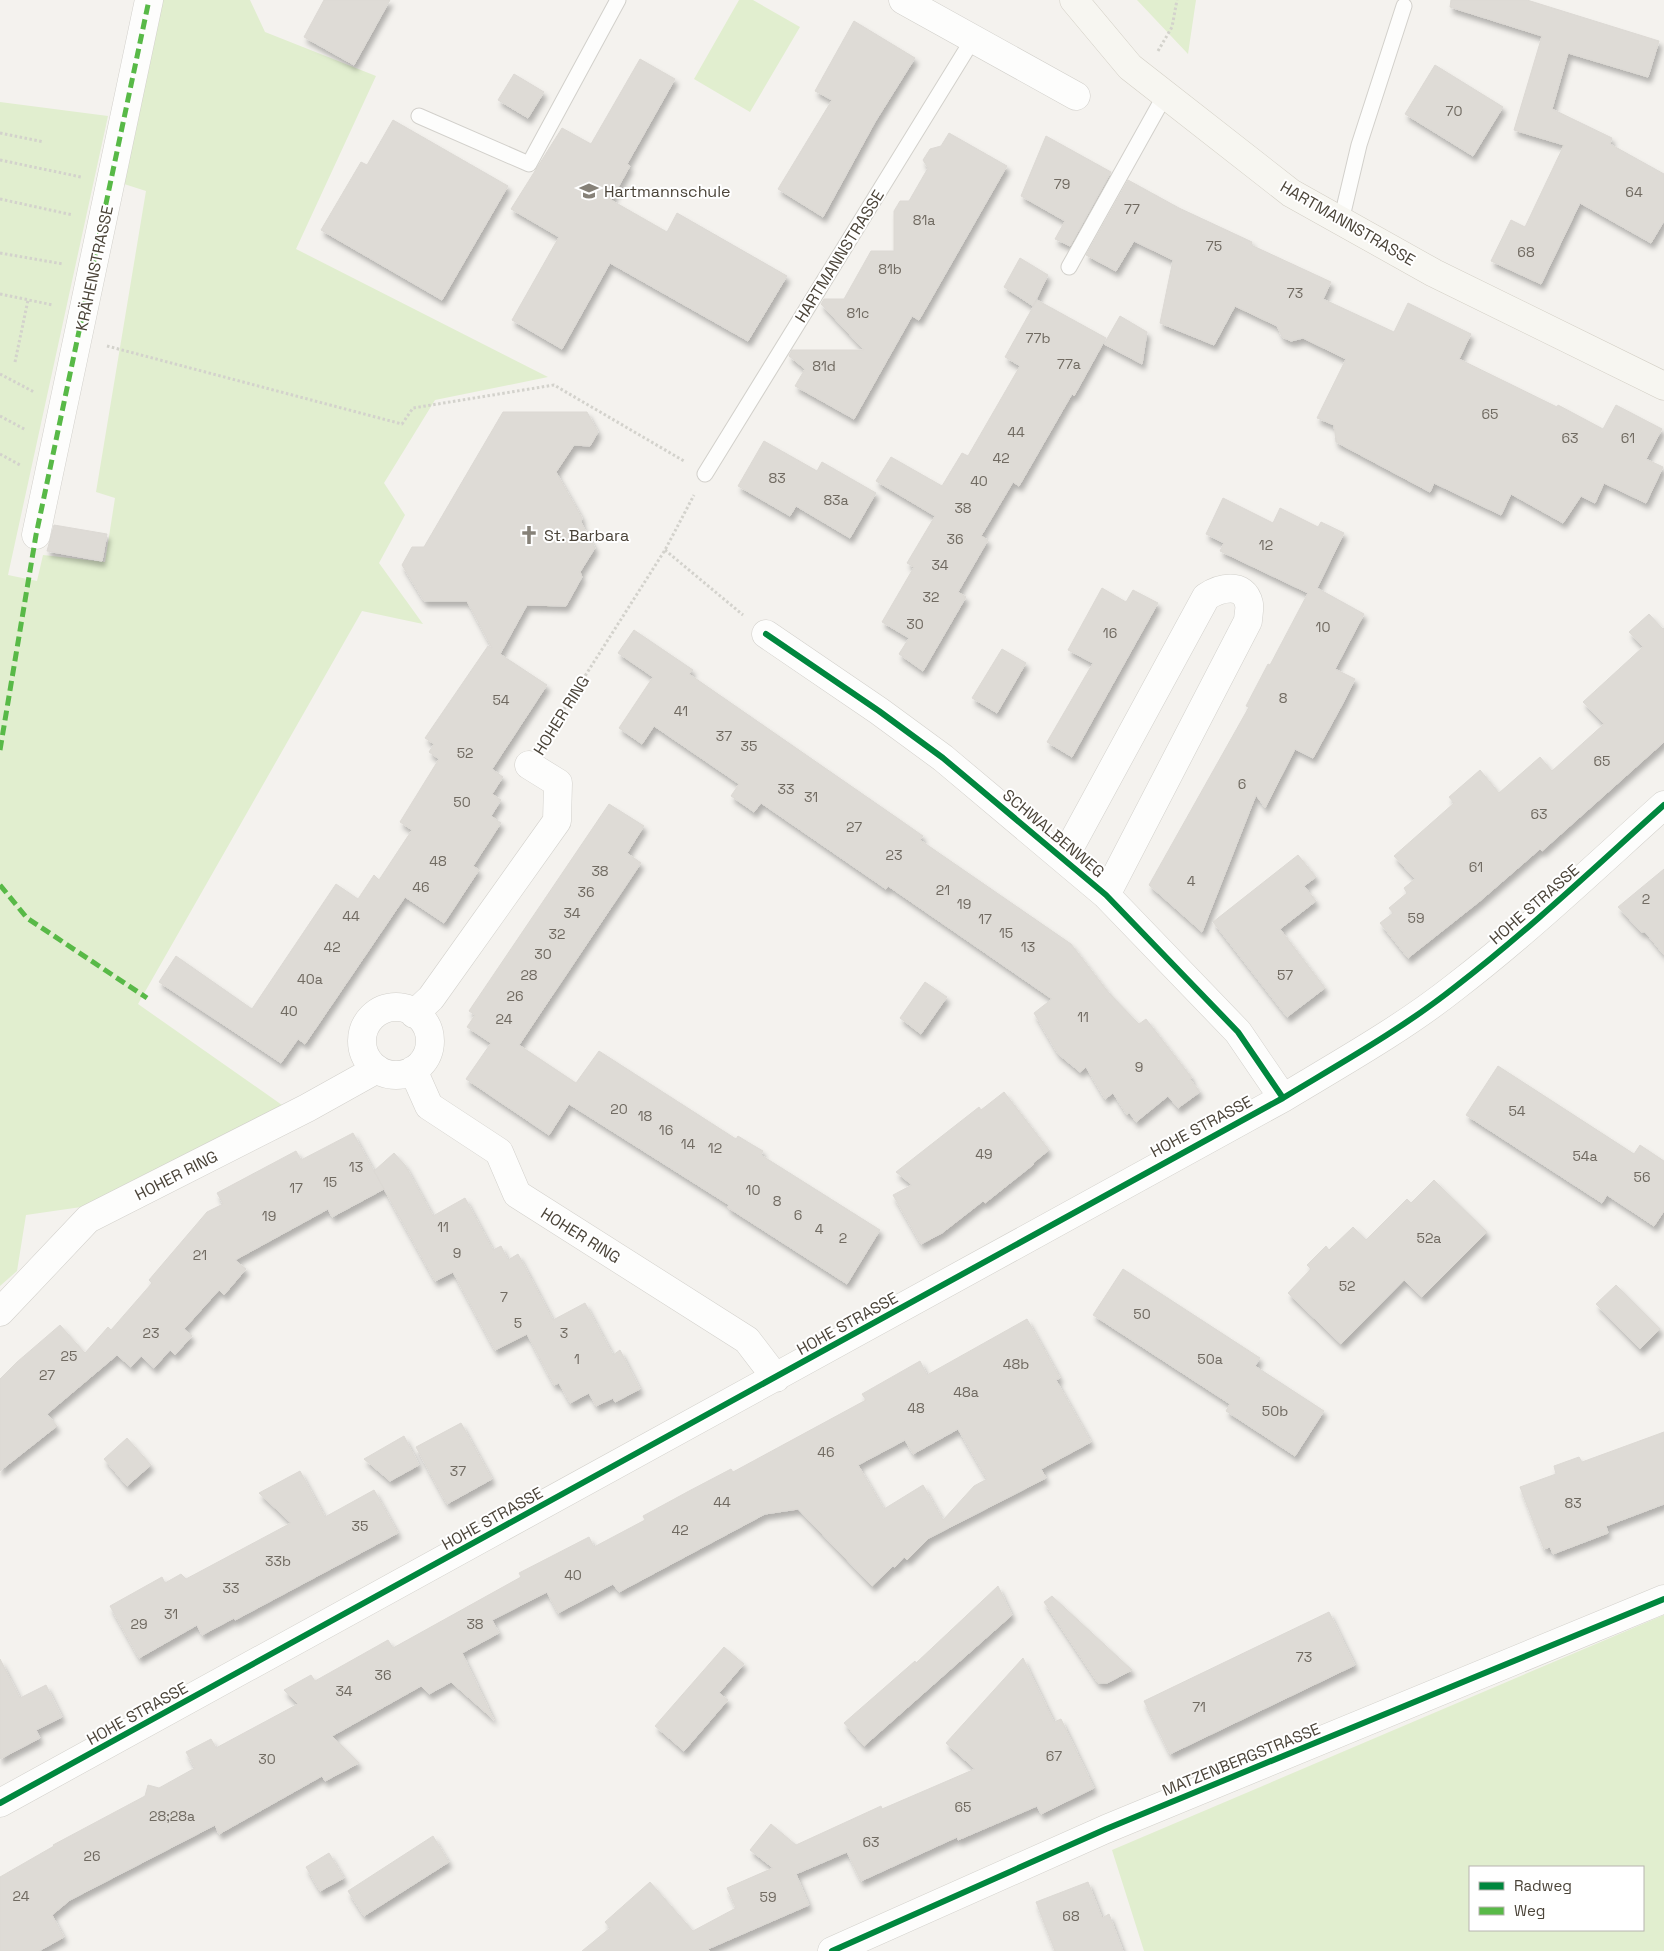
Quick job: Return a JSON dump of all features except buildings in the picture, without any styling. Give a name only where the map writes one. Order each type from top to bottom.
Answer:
[{"type":"main road","name":"HARTMANNSTRASSE","points":[[1074,0],[1130,67],[1291,193],[1434,273],[1664,386]]},
{"type":"street","name":"KRÄHENSTRASSE","points":[[36,535],[85,313],[149,0]]},
{"type":"street","points":[[903,0],[1076,96]]},
{"type":"street","name":"SCHWALBENWEG","points":[[1064,858],[1206,597],[1218,590],[1232,588],[1242,593],[1249,604],[1248,621],[1106,895]]},
{"type":"street","name":"SCHWALBENWEG","points":[[766,634],[879,710],[943,758],[1106,895],[1238,1032],[1282,1098]]},
{"type":"street","name":"HOHER RING","points":[[414,1014],[431,998],[556,821],[558,783],[529,765]]},
{"type":"street","name":"HOHE STRASSE","points":[[0,1804],[1282,1098],[1380,1039],[1454,989],[1662,812]]},
{"type":"street","points":[[396,1007],[406,1009],[414,1014],[422,1019],[429,1037],[426,1056],[413,1070],[395,1075],[377,1069],[364,1054],[362,1045],[362,1036],[370,1018],[387,1008],[396,1007]]},
{"type":"street","name":"HOHER RING","points":[[0,1312],[88,1219],[307,1108],[377,1069]]},
{"type":"street","name":"HOHER RING","points":[[413,1070],[428,1106],[499,1152],[517,1194],[747,1340],[776,1378]]},
{"type":"street","name":"MATZENBERGSTRASSE","points":[[832,1951],[1106,1829],[1664,1599]]},
{"type":"lane","points":[[419,116],[529,164],[618,0]]},
{"type":"lane","points":[[1341,221],[1359,145],[1404,6]]},
{"type":"lane","name":"HARTMANNSTRASSE","points":[[705,474],[973,39]]},
{"type":"lane","points":[[1068,267],[1165,95]]},
{"type":"path","points":[[1144,78],[1172,27],[1177,0]]},
{"type":"path","points":[[0,133],[44,142]]},
{"type":"path","points":[[0,160],[86,178]]},
{"type":"path","points":[[0,199],[78,216]]},
{"type":"path","points":[[0,252],[68,265]]},
{"type":"path","points":[[0,294],[85,313]]},
{"type":"path","points":[[15,362],[28,300]]},
{"type":"path","points":[[79,339],[402,424],[413,408],[554,385],[705,474]]},
{"type":"path","points":[[0,374],[40,395]]},
{"type":"path","points":[[0,416],[30,432]]},
{"type":"path","points":[[0,454],[20,465],[22,457]]},
{"type":"path","points":[[665,550],[766,634]]},
{"type":"green space","points":[[161,0],[250,0],[265,32],[376,76],[296,249],[548,377],[435,400],[384,483],[405,515],[379,563],[423,624],[362,611],[138,1004],[282,1105],[95,1205],[26,1215],[17,1271],[0,1286],[0,102],[108,116],[8,575],[37,581],[43,555],[105,562],[115,498],[96,492],[146,191],[124,184]]},
{"type":"green space","points":[[739,0],[753,0],[800,27],[750,112],[694,79]]},
{"type":"green space","points":[[1137,0],[1196,0],[1188,54]]},
{"type":"green space","points":[[1664,1615],[1664,1951],[1144,1951],[1112,1850]]},
{"type":"marked path","points":[[0,750],[36,535],[149,0]]},
{"type":"marked path","points":[[0,885],[27,918],[147,998]]},
{"type":"cycle path","points":[[766,634],[879,711],[943,758],[1106,895],[1238,1032],[1283,1098]]},
{"type":"cycle path","points":[[0,1803],[1283,1098],[1327,1072],[1414,1017],[1482,965],[1561,898],[1664,805]]},
{"type":"cycle path","points":[[832,1951],[1106,1829],[1664,1599]]},
{"type":"place","name":"Hartmannschule","points":[[589,191]]},
{"type":"place","name":"St. Barbara","points":[[529,535]]}]
